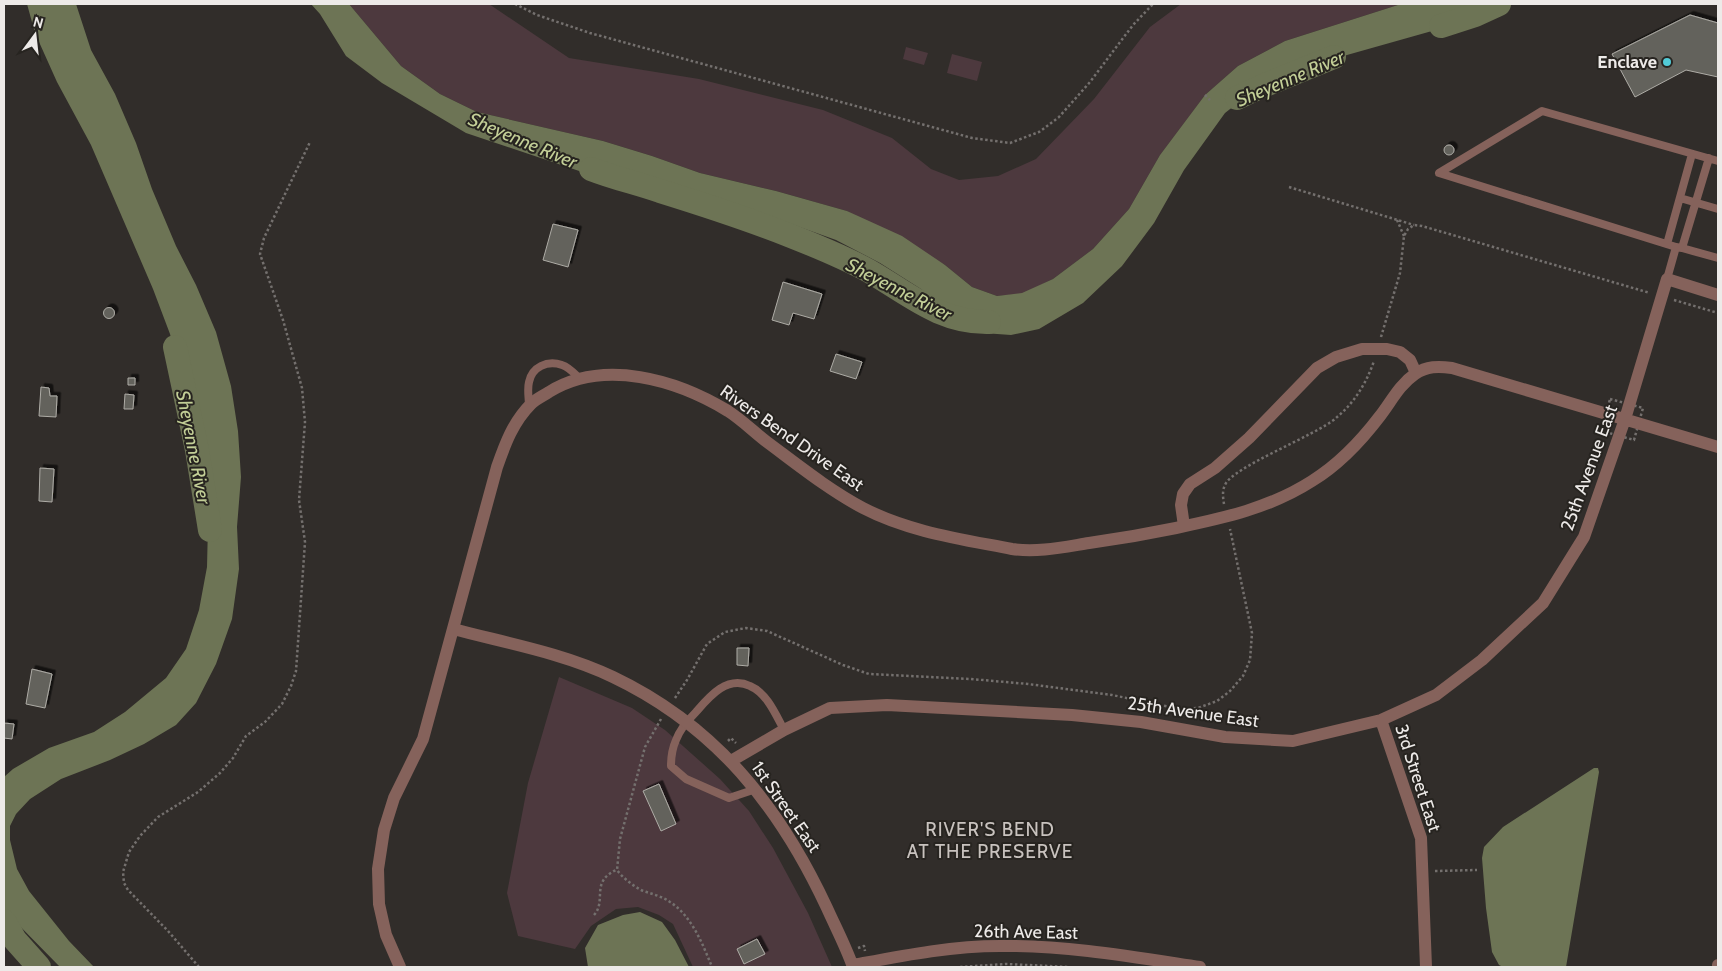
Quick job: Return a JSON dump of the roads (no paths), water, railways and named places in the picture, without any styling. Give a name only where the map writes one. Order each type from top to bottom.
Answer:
[{"type":"street","points":[[1666,279],[1718,295]]},
{"type":"street","name":"25th Avenue East","points":[[730,760],[784,730],[830,708],[887,705],[1072,715],[1141,722],[1225,737],[1293,740],[1381,720],[1436,696],[1482,660],[1543,603],[1584,537],[1626,420],[1666,279]]},
{"type":"street","points":[[1184,526],[1181,505],[1183,494],[1190,484],[1215,468],[1249,438],[1317,368],[1336,357],[1362,350],[1387,349],[1400,352],[1410,360],[1416,373]]},
{"type":"street","name":"Rivers Bend Drive East","points":[[400,967],[386,935],[379,904],[378,869],[384,830],[394,798],[423,739],[506,440],[520,417],[533,402],[560,385],[594,376],[622,376],[655,380],[698,394],[730,413],[820,481],[862,508],[904,526],[947,537],[1019,550],[1047,549],[1121,539],[1227,518],[1271,503],[1312,481],[1339,461],[1378,418],[1400,387],[1416,373],[1439,366],[1452,368],[1718,447]]},
{"type":"street","name":"1st Street East","points":[[453,629],[589,667],[613,677],[647,696],[687,722],[730,760],[756,789],[778,820],[820,893],[853,966]]},
{"type":"street","name":"3rd Street East","points":[[1381,720],[1421,838],[1426,967]]},
{"type":"street","name":"26th Ave East","points":[[853,966],[916,953],[999,946],[1080,950],[1194,967]]},
{"type":"lane","points":[[1718,161],[1542,112],[1439,173],[1718,258]]},
{"type":"lane","points":[[1667,244],[1692,154]]},
{"type":"lane","points":[[1666,279],[1696,202],[1709,158]]},
{"type":"lane","points":[[1680,198],[1718,209]]},
{"type":"lane","points":[[530,406],[529,381],[533,372],[543,364],[563,365],[580,379]]},
{"type":"lane","points":[[756,789],[729,798],[686,779],[671,766],[671,754],[676,738],[687,722],[712,694],[726,685],[739,683],[749,685],[767,700],[784,730]]},
{"type":"water","points":[[27,4],[76,4],[91,50],[115,94],[176,246],[196,285],[216,332],[231,386],[238,431],[241,477],[237,527],[239,569],[232,619],[216,664],[196,703],[176,725],[144,744],[110,760],[61,779],[30,799],[16,814],[10,826],[10,840],[17,869],[29,891],[69,941],[94,967],[60,967],[4,910],[4,777],[13,769],[49,748],[94,732],[125,712],[166,678],[186,649],[199,610],[207,567],[208,524],[203,475],[194,426],[170,334],[153,289],[91,145],[57,82],[35,33]]},
{"type":"water","points":[[311,4],[349,4],[401,66],[440,94],[477,112],[603,141],[700,173],[776,191],[847,211],[902,236],[945,265],[972,287],[997,296],[1022,293],[1053,279],[1093,249],[1129,209],[1160,155],[1205,95],[1238,66],[1285,41],[1401,4],[1506,4],[1432,31],[1347,55],[1294,73],[1253,91],[1225,113],[1184,170],[1154,223],[1122,266],[1083,303],[1039,329],[1011,335],[983,333],[953,316],[921,289],[880,263],[836,240],[766,215],[694,194],[641,181],[594,176],[466,133],[382,83],[346,56],[320,14]]},
{"type":"water","points":[[1594,768],[1598,768],[1599,772],[1566,967],[1503,967],[1499,965],[1492,952],[1482,858],[1484,847],[1503,827]]},
{"type":"water","points":[[640,912],[662,922],[675,940],[689,967],[588,967],[585,948],[598,925],[623,915]]},
{"type":"waterway","name":"Sheyenne River","points":[[1441,26],[1475,15],[1499,4]]},
{"type":"waterway","name":"Sheyenne River","points":[[1237,98],[1334,57]]},
{"type":"waterway","name":"Sheyenne River","points":[[591,169],[755,222],[828,251],[859,266],[926,306],[940,312],[955,318],[989,322]]},
{"type":"waterway","name":"Sheyenne River","points":[[175,347],[197,450],[210,530]]},
{"type":"waterway","name":"Sheyenne River","points":[[4,921],[15,940],[39,967]]},
{"type":"place","name":"Enclave","points":[[1667,62]]},
{"type":"district","name":"RIVER'S BEND AT THE PRESERVE","points":[[990,840]]}]
